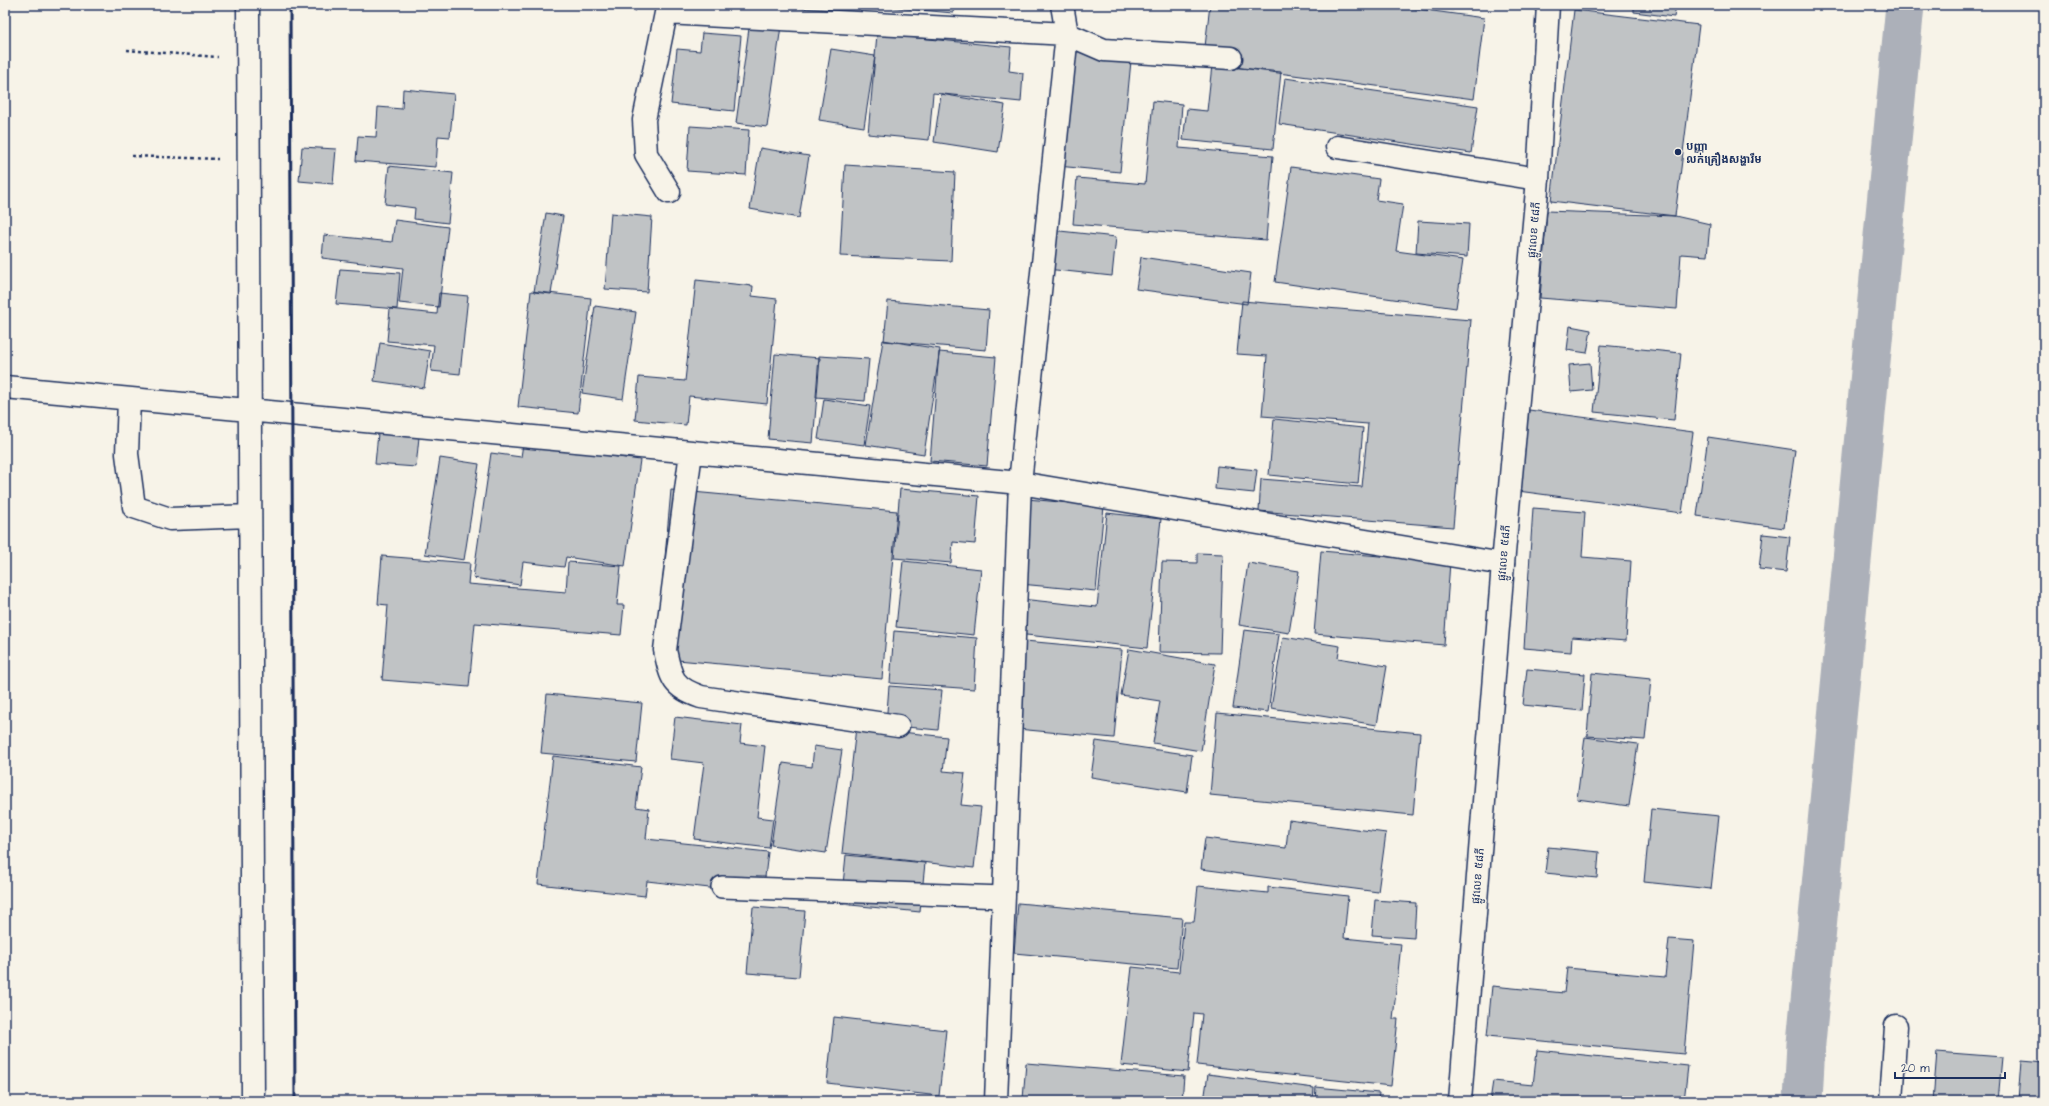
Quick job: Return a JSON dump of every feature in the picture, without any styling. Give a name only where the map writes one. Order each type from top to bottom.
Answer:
[{"type":"street","points":[[248,5],[253,1101]]},
{"type":"street","points":[[996,1101],[1020,483],[1068,34],[1062,5]]},
{"type":"street","name":"ផ្លូវលេខ ៥៨ភី","points":[[1460,1101],[1503,564],[1538,179],[1548,5]]},
{"type":"street","points":[[669,192],[646,154],[644,120],[666,13],[1068,34],[1104,50],[1231,58]]},
{"type":"street","points":[[1337,147],[1538,179]]},
{"type":"street","points":[[5,387],[1020,483],[1503,564]]},
{"type":"street","points":[[129,399],[126,454],[134,507],[170,519],[250,516]]},
{"type":"street","points":[[691,452],[665,650],[670,675],[684,692],[701,697],[898,726]]},
{"type":"street","points":[[1891,1101],[1896,1026]]},
{"type":"lane","points":[[722,887],[1004,897]]},
{"type":"path","points":[[563,5],[666,13]]},
{"type":"path","points":[[127,50],[248,59]]},
{"type":"path","points":[[132,156],[215,159],[248,156]]},
{"type":"building","points":[[887,5],[954,5],[953,13],[887,7]]},
{"type":"building","points":[[961,5],[993,5],[993,8],[961,7]]},
{"type":"building","points":[[1210,5],[1389,5],[1484,18],[1474,99],[1203,63]]},
{"type":"building","points":[[1411,5],[1454,5],[1453,10]]},
{"type":"building","points":[[1634,5],[1676,5],[1674,17],[1634,12]]},
{"type":"building","points":[[1574,10],[1699,25],[1675,216],[1551,201]]},
{"type":"building","points":[[750,21],[781,26],[767,127],[736,123]]},
{"type":"building","points":[[702,33],[741,36],[734,111],[671,104],[677,49],[700,51]]},
{"type":"building","points":[[877,34],[1011,47],[1009,71],[1023,73],[1021,102],[933,93],[929,140],[868,134]]},
{"type":"building","points":[[1059,43],[1132,51],[1120,172],[1047,165]]},
{"type":"building","points":[[831,49],[875,56],[864,127],[819,120]]},
{"type":"building","points":[[1212,65],[1281,72],[1273,149],[1183,140],[1187,109],[1207,111]]},
{"type":"building","points":[[1285,78],[1478,106],[1471,153],[1279,124]]},
{"type":"building","points":[[403,89],[454,94],[450,137],[438,136],[436,167],[356,161],[358,136],[376,137],[378,107],[402,109]]},
{"type":"building","points":[[941,94],[1005,105],[998,152],[934,142]]},
{"type":"building","points":[[1153,101],[1182,104],[1179,148],[1273,156],[1266,240],[1073,224],[1077,178],[1145,184]]},
{"type":"building","points":[[690,126],[749,130],[746,175],[687,171]]},
{"type":"building","points":[[302,147],[336,149],[333,184],[299,181]]},
{"type":"building","points":[[760,148],[809,156],[799,218],[750,209]]},
{"type":"building","points":[[845,165],[955,172],[951,261],[840,256]]},
{"type":"building","points":[[389,166],[453,173],[448,223],[414,219],[415,208],[385,204]]},
{"type":"building","points":[[1291,167],[1379,179],[1376,200],[1403,204],[1396,251],[1463,260],[1456,308],[1275,282]]},
{"type":"building","points":[[1547,211],[1675,216],[1710,224],[1707,256],[1681,254],[1677,309],[1540,298]]},
{"type":"building","points":[[546,213],[563,216],[551,294],[534,292]]},
{"type":"building","points":[[611,213],[652,217],[647,292],[605,289]]},
{"type":"building","points":[[395,220],[448,227],[439,307],[399,303],[403,268],[322,258],[324,235],[392,242]]},
{"type":"building","points":[[1418,221],[1469,224],[1467,257],[1416,253]]},
{"type":"building","points":[[1041,229],[1116,237],[1112,276],[1037,268]]},
{"type":"building","points":[[1141,257],[1251,273],[1247,304],[1136,289]]},
{"type":"building","points":[[340,269],[400,273],[397,309],[336,304]]},
{"type":"building","points":[[696,280],[753,286],[752,296],[777,299],[767,404],[689,396],[686,425],[635,420],[639,377],[685,381]]},
{"type":"building","points":[[531,291],[591,298],[578,413],[518,407]]},
{"type":"building","points":[[439,293],[468,296],[460,374],[431,371],[434,345],[387,341],[390,309],[437,314]]},
{"type":"building","points":[[888,301],[989,310],[986,350],[884,341]]},
{"type":"building","points":[[1242,301],[1471,320],[1453,527],[1259,511],[1261,479],[1362,487],[1368,424],[1262,416],[1267,356],[1237,354]]},
{"type":"building","points":[[595,306],[636,312],[623,399],[582,393]]},
{"type":"building","points":[[1570,326],[1591,330],[1587,353],[1567,350]]},
{"type":"building","points":[[883,340],[940,349],[924,454],[866,445]]},
{"type":"building","points":[[380,343],[430,351],[424,388],[374,381]]},
{"type":"building","points":[[1601,345],[1681,353],[1674,420],[1594,412]]},
{"type":"building","points":[[939,352],[996,357],[987,466],[930,461]]},
{"type":"building","points":[[775,354],[820,358],[813,443],[768,439]]},
{"type":"building","points":[[819,356],[869,359],[865,401],[816,397]]},
{"type":"building","points":[[1590,363],[1592,390],[1571,392],[1569,365]]},
{"type":"building","points":[[824,399],[870,406],[864,445],[818,439]]},
{"type":"building","points":[[1529,410],[1693,432],[1682,513],[1518,491]]},
{"type":"building","points":[[380,413],[421,417],[416,467],[375,464]]},
{"type":"building","points":[[1274,419],[1363,428],[1358,484],[1269,475]]},
{"type":"building","points":[[1708,437],[1795,450],[1784,528],[1697,516]]},
{"type":"building","points":[[523,444],[640,460],[625,566],[566,557],[564,567],[523,562],[520,585],[473,578],[491,453],[521,457]]},
{"type":"building","points":[[440,458],[479,464],[464,560],[425,554]]},
{"type":"building","points":[[1217,466],[1257,470],[1254,493],[1215,489]]},
{"type":"building","points":[[900,489],[979,496],[975,544],[953,542],[951,563],[894,558]]},
{"type":"building","points":[[671,490],[897,511],[882,679],[656,658]]},
{"type":"building","points":[[1016,498],[1104,506],[1096,591],[1009,583]]},
{"type":"building","points":[[1533,508],[1585,512],[1582,557],[1631,561],[1626,641],[1572,637],[1571,652],[1524,648]]},
{"type":"building","points":[[1107,513],[1161,519],[1147,648],[1017,634],[1021,599],[1097,607]]},
{"type":"building","points":[[1763,534],[1790,537],[1786,572],[1759,569]]},
{"type":"building","points":[[1321,551],[1450,562],[1444,645],[1314,634]]},
{"type":"building","points":[[1197,553],[1223,554],[1220,653],[1159,652],[1162,562],[1197,563]]},
{"type":"building","points":[[382,556],[470,563],[468,584],[566,592],[568,562],[621,566],[617,605],[624,605],[621,635],[475,623],[469,687],[382,680],[388,605],[378,604]]},
{"type":"building","points":[[903,561],[981,569],[974,635],[896,627]]},
{"type":"building","points":[[1248,563],[1299,571],[1289,633],[1239,625]]},
{"type":"building","points":[[1244,630],[1279,634],[1268,712],[1233,708]]},
{"type":"building","points":[[894,631],[977,638],[974,689],[890,683]]},
{"type":"building","points":[[1283,637],[1340,646],[1338,658],[1387,666],[1377,725],[1271,708]]},
{"type":"building","points":[[1025,641],[1122,650],[1114,738],[1017,729]]},
{"type":"building","points":[[1129,649],[1215,664],[1201,751],[1153,743],[1160,701],[1121,695]]},
{"type":"building","points":[[1527,669],[1585,674],[1582,711],[1523,705]]},
{"type":"building","points":[[1592,673],[1651,679],[1645,740],[1587,736]]},
{"type":"building","points":[[889,686],[942,690],[938,730],[886,725]]},
{"type":"building","points":[[547,694],[642,703],[636,762],[541,753]]},
{"type":"building","points":[[1217,713],[1420,733],[1413,815],[1210,795]]},
{"type":"building","points":[[675,717],[742,725],[740,743],[765,746],[757,817],[773,819],[769,848],[694,839],[704,763],[670,759]]},
{"type":"building","points":[[856,727],[947,737],[943,771],[965,773],[961,805],[981,807],[974,868],[842,853]]},
{"type":"building","points":[[1585,737],[1638,744],[1629,806],[1577,799]]},
{"type":"building","points":[[1096,741],[1192,755],[1187,792],[1091,777]]},
{"type":"building","points":[[814,746],[842,750],[826,853],[771,845],[783,763],[812,767]]},
{"type":"building","points":[[553,756],[641,767],[636,807],[649,809],[646,839],[768,852],[763,894],[647,881],[645,896],[538,884]]},
{"type":"building","points":[[1651,809],[1719,816],[1711,889],[1644,882]]},
{"type":"building","points":[[1289,820],[1386,833],[1378,892],[1201,869],[1205,838],[1286,848]]},
{"type":"building","points":[[1548,847],[1599,852],[1597,878],[1545,873]]},
{"type":"building","points":[[846,855],[925,863],[920,912],[841,904]]},
{"type":"building","points":[[1198,886],[1268,893],[1268,887],[1348,896],[1344,938],[1401,944],[1393,1019],[1398,1019],[1391,1086],[1197,1065],[1202,1014],[1194,1013],[1188,1072],[1121,1065],[1132,967],[1179,972],[1184,922],[1194,922]]},
{"type":"building","points":[[1375,900],[1416,903],[1414,938],[1372,935]]},
{"type":"building","points":[[1018,903],[1182,918],[1177,968],[1014,953]]},
{"type":"building","points":[[753,907],[805,911],[799,977],[747,973]]},
{"type":"building","points":[[1669,939],[1694,941],[1684,1054],[1487,1036],[1492,986],[1564,993],[1567,968],[1665,977]]},
{"type":"building","points":[[834,1017],[946,1030],[939,1096],[827,1083]]},
{"type":"building","points":[[1537,1050],[1688,1066],[1684,1101],[1490,1101],[1493,1081],[1533,1085]]},
{"type":"building","points":[[1937,1052],[2002,1057],[1998,1101],[1933,1101]]},
{"type":"building","points":[[2021,1060],[2044,1062],[2044,1101],[2018,1101]]},
{"type":"building","points":[[1026,1063],[1184,1076],[1182,1101],[1050,1101],[1023,1099]]},
{"type":"building","points":[[1208,1074],[1314,1088],[1313,1101],[1204,1101]]},
{"type":"building","points":[[1316,1087],[1379,1093],[1378,1101],[1315,1101]]},
{"type":"building","points":[[661,1099],[676,1101],[661,1101]]},
{"type":"waterway","points":[[1803,1101],[1806,1043],[1905,5]]},
{"type":"railway","points":[[290,5],[295,1101]]},
{"type":"place","name":"បញ្ញា លក់គ្រឿងសង្ហារឹម","points":[[1678,152]]}]
